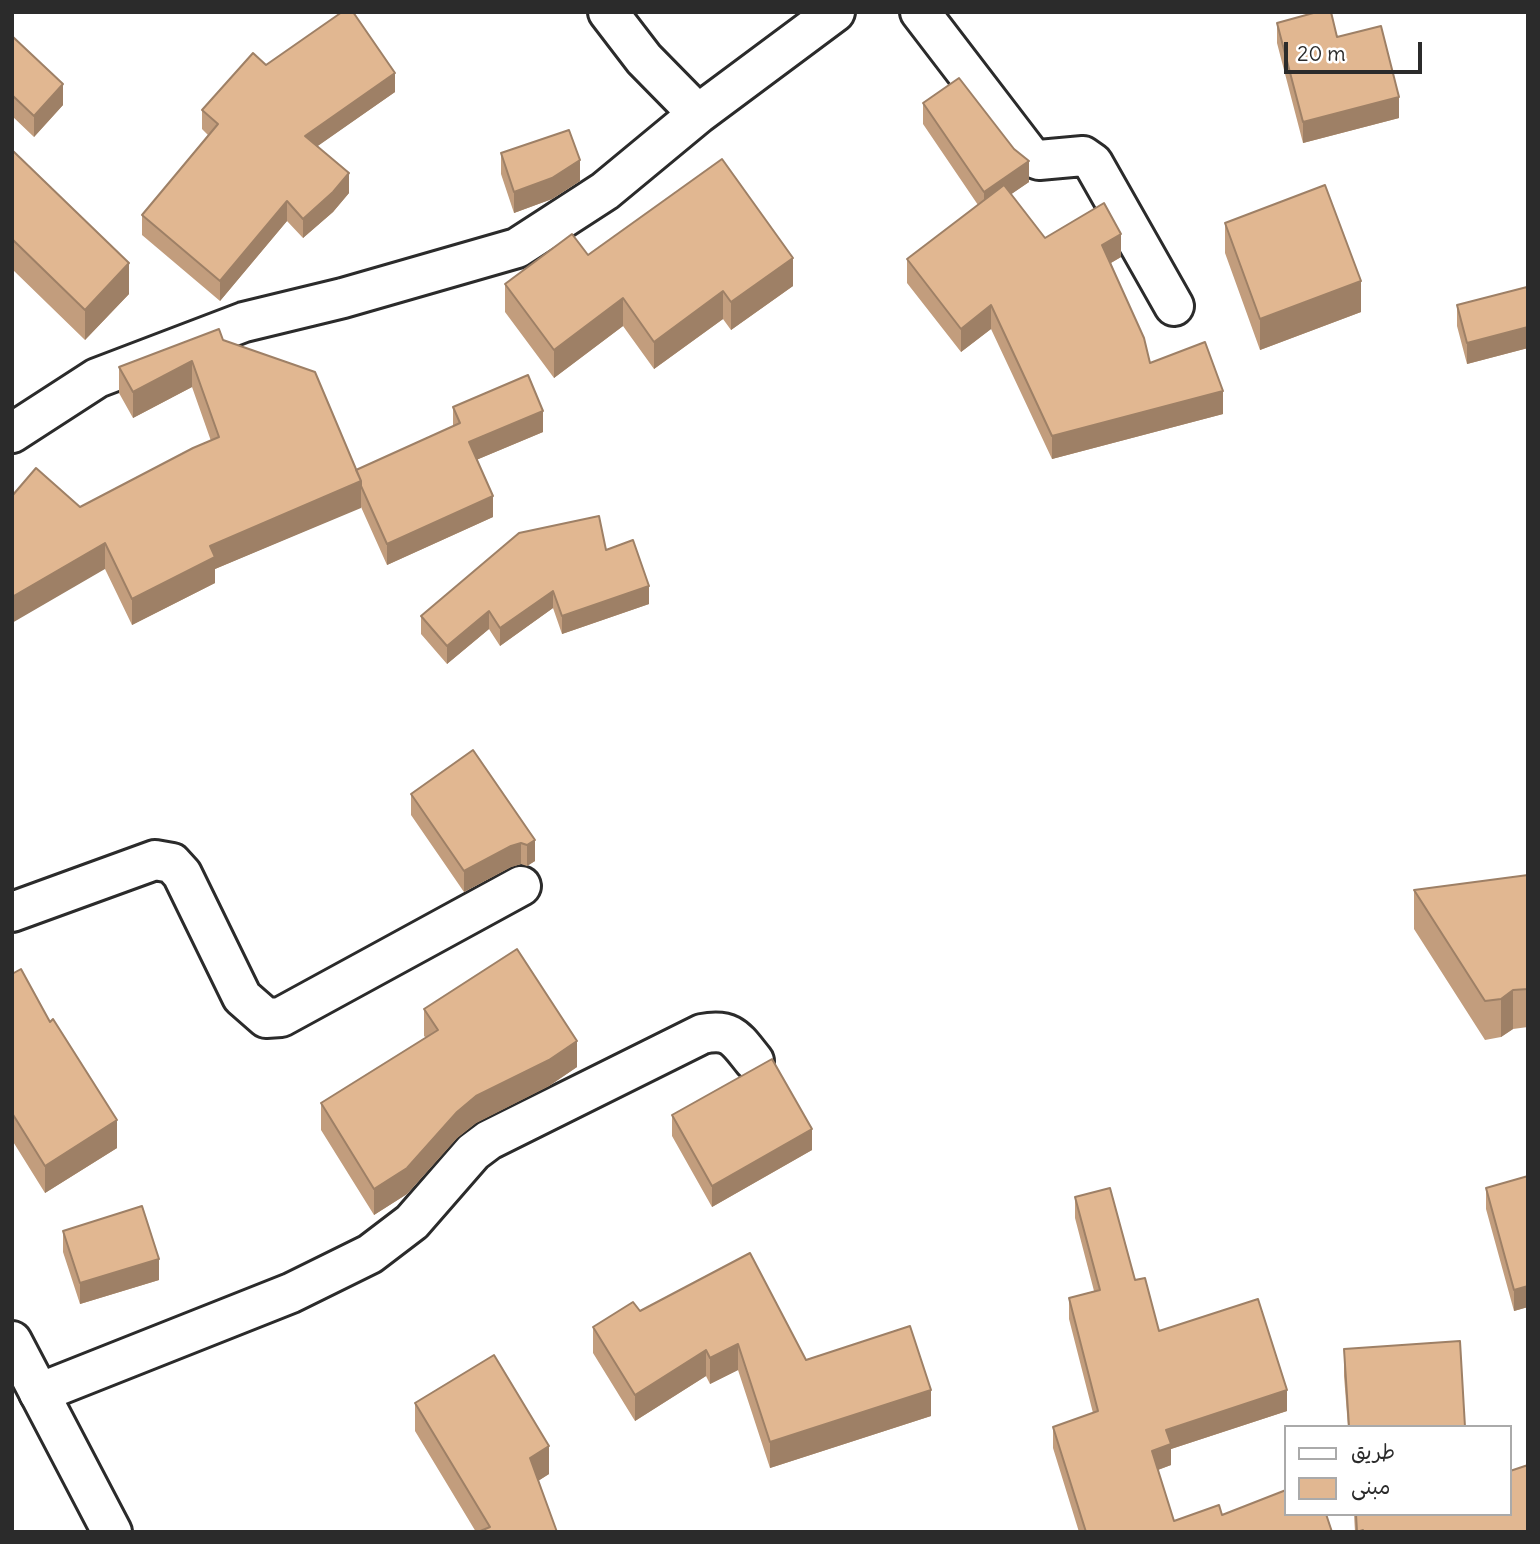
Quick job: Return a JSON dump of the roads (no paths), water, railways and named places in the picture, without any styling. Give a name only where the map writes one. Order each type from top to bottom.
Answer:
[{"type":"street","points":[[608,12],[644,59],[698,114]]},
{"type":"street","points":[[12,433],[97,378],[244,322],[343,298],[517,248],[605,191],[698,114],[835,12]]},
{"type":"street","points":[[920,12],[1031,157],[1039,160],[1083,156],[1093,163],[1174,306]]},
{"type":"street","points":[[12,912],[155,860],[172,863],[182,874],[242,997],[266,1018],[281,1017],[521,886]]},
{"type":"street","points":[[39,1393],[291,1293],[370,1254],[412,1222],[473,1152],[489,1140],[702,1034],[718,1031],[734,1036],[754,1060]]},
{"type":"street","points":[[12,1341],[112,1532]]}]
